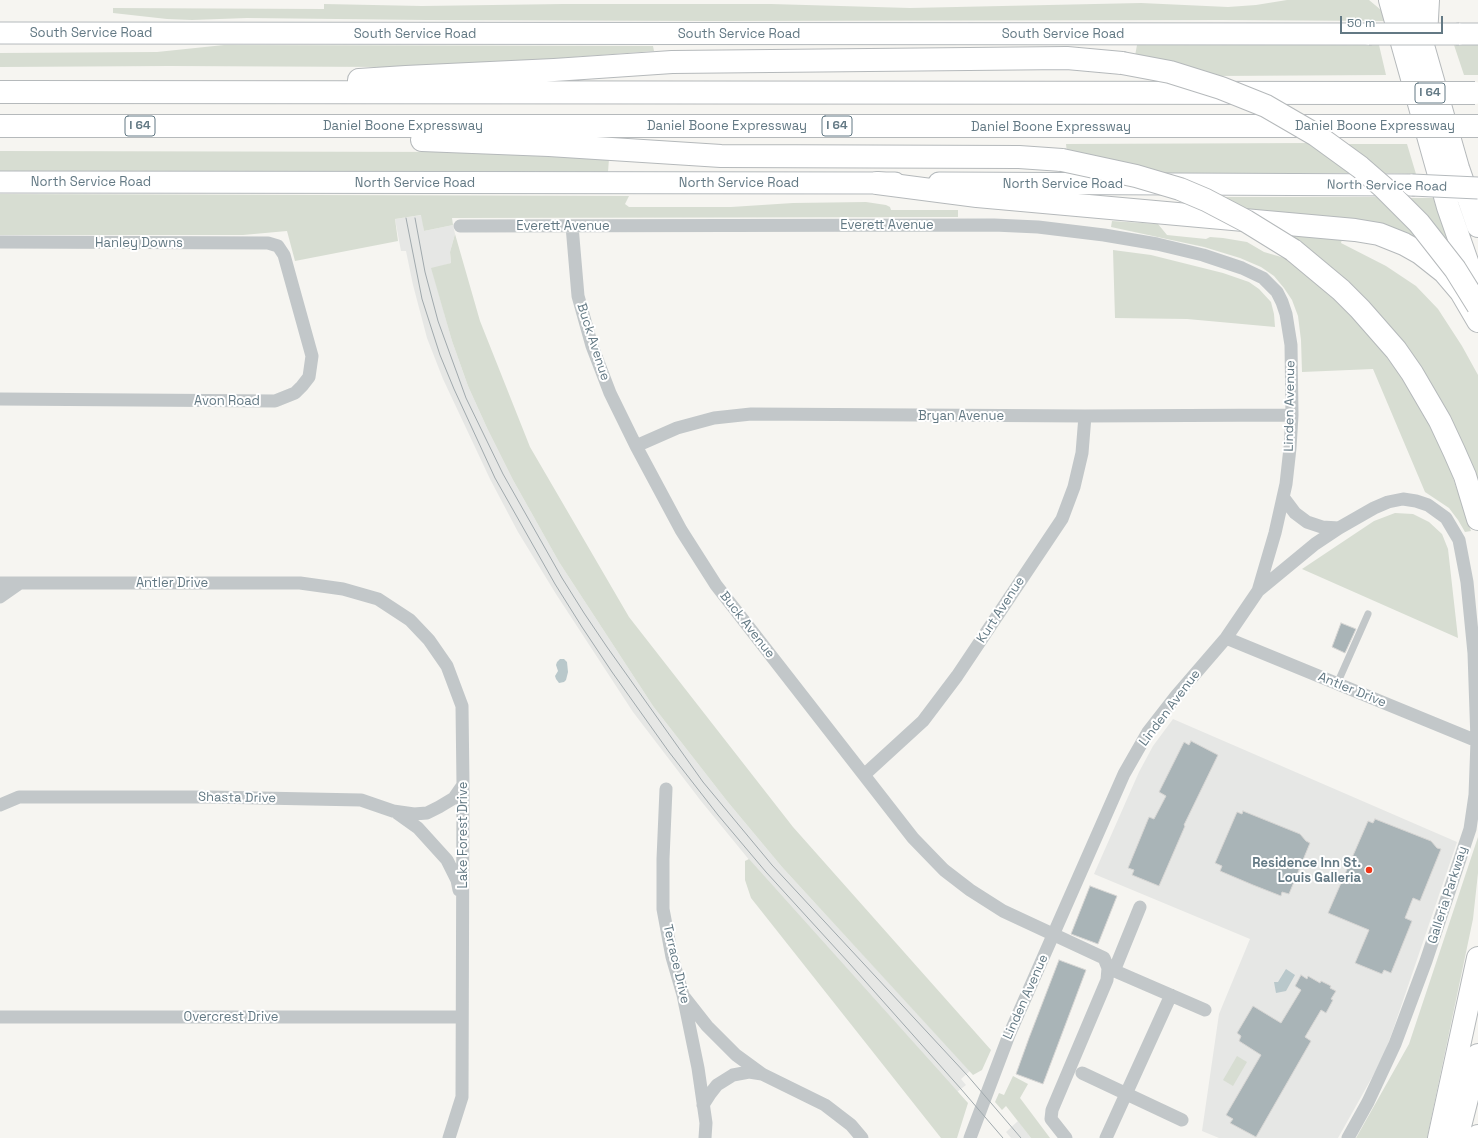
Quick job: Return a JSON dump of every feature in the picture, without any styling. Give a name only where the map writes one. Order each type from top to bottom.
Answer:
[{"type":"highway","points":[[1426,58],[1428,0]]},
{"type":"highway","points":[[1393,3],[1426,58],[1458,168],[1478,226]]},
{"type":"highway","points":[[1393,3],[1448,207],[1470,270],[1478,306]]},
{"type":"highway","points":[[275,93],[367,79],[554,70],[672,62],[1067,58],[1122,63],[1170,72],[1221,88],[1266,106],[1316,135],[1360,167],[1383,187],[1419,223],[1455,269],[1478,306]]},
{"type":"highway","name":"I 64","points":[[0,92],[1476,93]]},
{"type":"highway","name":"Daniel Boone Expressway","points":[[0,126],[1478,126]]},
{"type":"highway","points":[[279,127],[332,135],[391,139],[549,145],[721,156],[1012,157],[1062,160],[1136,176],[1180,190],[1232,213],[1293,250],[1341,290],[1360,309],[1396,350],[1412,373],[1440,421],[1465,476],[1478,519]]},
{"type":"highway","points":[[877,183],[984,196],[1343,228],[1379,234],[1404,244],[1420,253],[1444,272],[1461,292],[1478,321]]},
{"type":"highway","points":[[1439,1138],[1478,958]]},
{"type":"highway","points":[[1457,1138],[1478,1054]]},
{"type":"main road","name":"South Service Road","points":[[0,33],[1468,34]]},
{"type":"main road","name":"North Service Road","points":[[0,182],[1412,185],[1478,188]]},
{"type":"street","name":"Everett Avenue","points":[[460,226],[994,225],[1038,227],[1090,233],[1157,244],[1203,255],[1242,268],[1263,278],[1277,292],[1286,314]]},
{"type":"street","name":"Buck Avenue","points":[[572,226],[578,296],[592,346],[610,393],[636,446],[681,530],[716,585],[913,838],[944,870],[970,890],[1003,911],[1104,958],[1111,969]]},
{"type":"street","name":"Hanley Downs","points":[[0,242],[268,243],[278,246]]},
{"type":"street","name":"Avon Road","points":[[0,399],[275,401],[295,393],[309,377],[312,356],[284,255],[278,246]]},
{"type":"street","name":"Linden Avenue","points":[[970,1138],[1009,1035],[1124,774],[1153,726],[1176,696],[1226,638],[1258,591],[1276,533],[1290,448],[1292,415],[1291,345],[1286,314]]},
{"type":"street","name":"Bryan Avenue","points":[[636,446],[677,428],[714,418],[751,414],[1085,416],[1292,415]]},
{"type":"street","name":"Kurt Avenue","points":[[864,775],[924,720],[957,676],[1062,519],[1074,487],[1082,453],[1085,416]]},
{"type":"street","points":[[1283,497],[1295,513],[1307,522],[1322,527],[1339,528]]},
{"type":"street","name":"Galleria Parkway","points":[[1339,528],[1374,508],[1388,502],[1403,499],[1428,505],[1446,518],[1459,540],[1467,582],[1474,653],[1477,741],[1475,795],[1470,829],[1426,961],[1395,1044],[1368,1102],[1348,1138]]},
{"type":"street","points":[[1258,591],[1315,544],[1339,528]]},
{"type":"street","name":"Antler Drive","points":[[0,583],[300,583],[343,589]]},
{"type":"street","points":[[0,597],[20,583]]},
{"type":"street","name":"Lake Forest Drive","points":[[343,589],[378,599],[410,620],[429,640],[447,666],[462,706],[462,1097],[449,1138]]},
{"type":"street","name":"Antler Drive","points":[[1226,638],[1477,741]]},
{"type":"street","name":"Shasta Drive","points":[[0,805],[19,797],[210,797],[361,800],[393,811],[414,814],[427,813],[439,807],[454,798],[463,785]]},
{"type":"street","name":"Terrace Drive","points":[[666,789],[663,859],[664,909],[672,957],[683,995],[698,1068],[706,1123],[705,1138]]},
{"type":"street","points":[[393,811],[418,828],[447,860],[457,880],[463,907]]},
{"type":"street","points":[[1066,1138],[1051,1119],[1052,1110],[1111,969],[1140,907]]},
{"type":"street","points":[[1111,969],[1205,1010]]},
{"type":"street","points":[[683,995],[707,1026],[736,1055],[762,1074],[824,1105],[851,1125],[862,1138]]},
{"type":"street","points":[[1106,1138],[1171,995]]},
{"type":"street","name":"Overcrest Drive","points":[[0,1017],[462,1018]]},
{"type":"street","points":[[703,1105],[717,1085],[732,1075],[749,1072],[762,1074]]},
{"type":"street","points":[[1082,1074],[1182,1120]]},
{"type":"lane","points":[[1337,684],[1368,614]]},
{"type":"shaded area","points":[[1287,0],[1369,0],[1381,10],[1386,21],[711,21],[247,18],[192,20],[167,19],[113,13],[113,8],[324,9],[324,4],[422,6],[771,4],[910,8],[1141,3],[1228,7],[1256,5]]},
{"type":"shaded area","points":[[224,45],[653,46],[654,51],[448,66],[0,67],[0,53],[157,52]]},
{"type":"shaded area","points":[[1137,45],[1379,45],[1386,75],[1214,76],[1135,56]]},
{"type":"shaded area","points":[[1454,45],[1478,45],[1478,75],[1464,75]]},
{"type":"shaded area","points":[[1312,143],[1353,173],[1160,173],[1067,153],[1066,144]]},
{"type":"shaded area","points":[[1344,144],[1407,144],[1416,174],[1381,173]]},
{"type":"shaded area","points":[[0,151],[467,152],[609,159],[608,172],[0,171]]},
{"type":"shaded area","points":[[0,194],[629,196],[625,204],[629,207],[731,207],[793,203],[866,202],[886,205],[890,207],[891,210],[958,210],[958,217],[452,218],[453,225],[424,231],[421,215],[395,219],[398,241],[295,261],[287,231],[243,235],[0,235]]},
{"type":"shaded area","points":[[1217,197],[1380,197],[1429,250],[1249,212]]},
{"type":"shaded area","points":[[1407,198],[1436,198],[1456,254]]},
{"type":"shaded area","points":[[422,215],[424,231],[453,225],[455,234],[450,252],[451,263],[432,269],[452,341],[468,386],[487,428],[513,480],[559,562],[653,706],[727,801],[782,867],[970,1071],[961,1079],[966,1085],[957,1092],[764,878],[701,801],[633,712],[556,594],[518,532],[490,479],[443,379],[427,338],[406,251],[401,251],[395,219]]},
{"type":"shaded area","points":[[1112,221],[1158,224],[1167,235],[1206,239],[1210,237],[1223,238],[1247,242],[1264,252],[1288,259],[1336,299],[1371,336],[1403,379],[1430,425],[1446,457],[1471,531],[1465,532],[1449,508],[1425,492],[1373,369],[1302,372],[1301,340],[1298,316],[1292,300],[1274,276],[1261,267],[1240,258],[1204,247],[1111,227]]},
{"type":"shaded area","points":[[1284,233],[1342,239],[1341,243],[1386,266],[1416,286],[1438,309],[1462,346],[1478,375],[1478,484],[1454,425]]},
{"type":"shaded area","points":[[455,234],[480,321],[530,447],[629,617],[793,827],[991,1050],[982,1070],[973,1075],[782,867],[727,801],[653,706],[559,562],[513,480],[487,428],[468,386],[452,341],[431,268],[451,263],[450,252]]},
{"type":"shaded area","points":[[1113,250],[1151,255],[1223,273],[1249,282],[1259,289],[1271,302],[1275,327],[1187,319],[1115,318]]},
{"type":"shaded area","points":[[1395,513],[1413,514],[1429,522],[1442,534],[1448,549],[1458,638],[1302,569],[1374,521]]},
{"type":"shaded area","points":[[560,659],[564,659],[567,662],[568,672],[566,680],[559,683],[555,676],[558,671],[556,665]]},
{"type":"shaded area","points":[[1173,719],[1457,842],[1385,1052],[1338,1138],[1219,1138],[1202,1131],[1219,1014],[1250,939],[1094,874],[1139,772],[1153,746]]},
{"type":"shaded area","points":[[1478,837],[1478,873],[1473,919],[1427,1138],[1356,1138],[1409,1044]]},
{"type":"shaded area","points":[[749,859],[968,1103],[957,1138],[941,1138],[751,898],[745,880],[745,861]]},
{"type":"shaded area","points":[[1286,969],[1295,975],[1286,991],[1276,993],[1274,982],[1278,982]]},
{"type":"shaded area","points":[[1237,1056],[1247,1062],[1233,1086],[1223,1080]]},
{"type":"shaded area","points":[[1013,1076],[1028,1084],[1020,1098],[1050,1138],[1031,1138],[1006,1106],[1002,1110],[995,1102],[999,1093],[1004,1095]]},
{"type":"shaded area","points":[[1018,1121],[1031,1138],[1011,1138],[1006,1132]]},
{"type":"building","points":[[1341,623],[1356,629],[1345,653],[1332,647]]},
{"type":"building","points":[[1191,741],[1218,755],[1184,825],[1185,826],[1159,886],[1132,875],[1134,870],[1128,868],[1149,817],[1154,819],[1166,796],[1159,792],[1184,742],[1189,745]]},
{"type":"building","points":[[1243,811],[1300,834],[1310,843],[1289,894],[1282,892],[1281,896],[1253,885],[1220,871],[1222,866],[1215,863],[1237,812],[1242,814]]},
{"type":"building","points":[[1375,819],[1431,841],[1437,848],[1441,849],[1420,901],[1413,898],[1405,918],[1412,921],[1391,973],[1384,970],[1382,974],[1355,963],[1369,930],[1328,913],[1368,821],[1373,823]]},
{"type":"building","points":[[1090,886],[1117,896],[1098,944],[1071,934]]},
{"type":"building","points":[[1059,960],[1086,970],[1043,1084],[1016,1074]]},
{"type":"building","points":[[1301,975],[1307,979],[1308,976],[1320,983],[1321,981],[1331,986],[1330,988],[1336,991],[1331,999],[1333,1000],[1326,1013],[1321,1010],[1305,1037],[1311,1041],[1256,1137],[1230,1123],[1233,1119],[1226,1115],[1261,1055],[1239,1041],[1241,1036],[1237,1033],[1253,1006],[1281,1023],[1301,990],[1295,986]]},
{"type":"tram line","points":[[406,218],[422,299],[440,355],[454,389],[495,478],[555,584],[582,627],[669,752],[718,815],[766,872],[849,963],[1003,1138]]},
{"type":"tram line","points":[[415,218],[425,272],[438,321],[466,398],[503,474],[562,578],[584,613],[703,782],[772,865],[967,1075],[1021,1138]]},
{"type":"place","name":"Residence Inn St. Louis Galleria","points":[[1369,870]]}]
